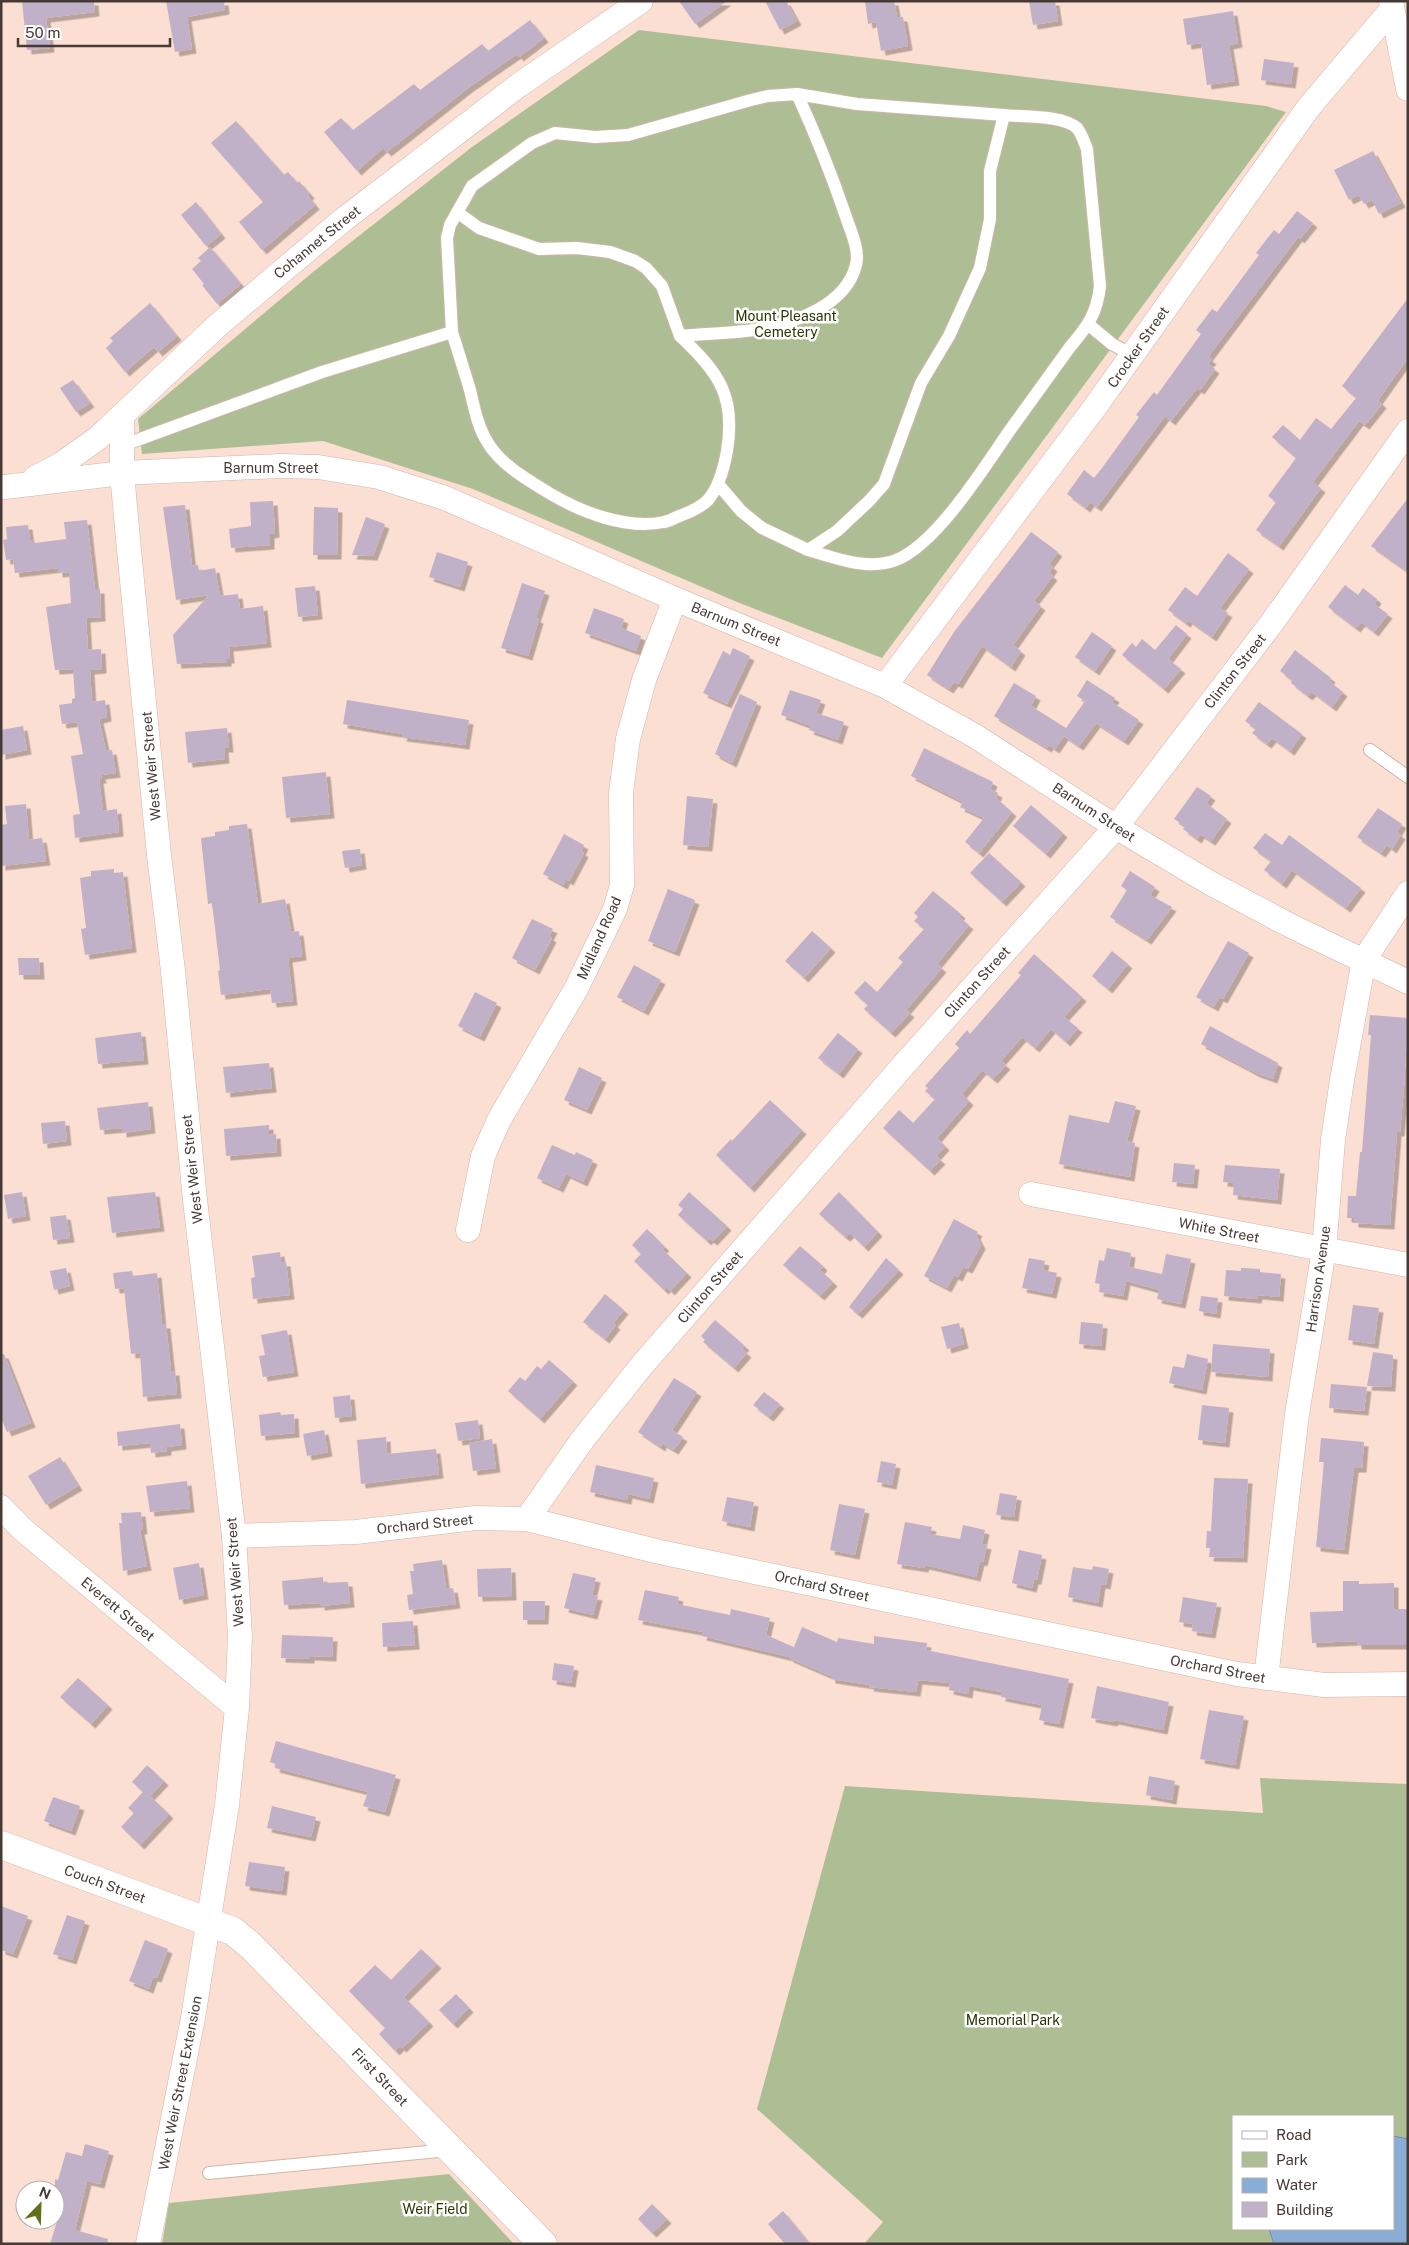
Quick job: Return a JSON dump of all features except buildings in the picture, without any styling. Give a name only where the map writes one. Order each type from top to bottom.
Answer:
[{"type":"street","name":"Cohannet Street","points":[[3,488],[40,476],[60,465],[98,438],[212,330],[343,220],[519,85],[642,1]]},
{"type":"street","points":[[1392,5],[1408,89]]},
{"type":"street","name":"Crocker Street","points":[[885,686],[1132,354],[1309,107],[1392,5]]},
{"type":"street","name":"West Weir Street","points":[[122,416],[122,473],[158,846],[174,971],[194,1192],[234,1536],[240,1636],[229,1786],[209,1922]]},
{"type":"street","name":"Clinton Street","points":[[527,1519],[583,1439],[643,1364],[909,1059],[1116,827],[1270,624],[1408,431]]},
{"type":"street","name":"Barnum Street","points":[[3,488],[122,473],[280,466],[318,467],[380,477],[410,485],[445,498],[675,599],[885,686],[975,736],[1116,827],[1210,883],[1258,909],[1408,982]]},
{"type":"street","name":"Midland Road","points":[[468,1230],[483,1156],[499,1120],[572,997],[615,909],[622,885],[621,793],[628,739],[644,680],[675,599]]},
{"type":"street","name":"Harrison Avenue","points":[[1266,1678],[1297,1414],[1324,1250],[1333,1140],[1342,1080],[1364,960],[1408,893]]},
{"type":"street","name":"White Street","points":[[1031,1194],[1408,1266]]},
{"type":"street","name":"Everett Street","points":[[1,1507],[21,1528],[236,1708]]},
{"type":"street","name":"Orchard Street","points":[[234,1536],[356,1532],[475,1518],[527,1519],[557,1525],[617,1542],[888,1601],[1266,1678],[1324,1685],[1408,1684]]},
{"type":"street","name":"Couch Street","points":[[1,1845],[209,1922]]},
{"type":"street","name":"First Street","points":[[209,1922],[233,1931],[251,1946],[543,2244]]},
{"type":"street","name":"West Weir Street Extension","points":[[148,2244],[186,2054],[209,1922]]},
{"type":"lane","points":[[680,336],[759,329],[781,324],[806,314],[836,298],[850,280],[856,265],[857,254],[854,240],[834,179],[797,94]]},
{"type":"lane","points":[[457,212],[480,228],[539,249],[577,248],[610,252],[635,261],[646,268],[662,286],[680,336],[703,358],[715,375],[727,399],[730,432],[718,484],[707,501],[688,513],[664,522],[635,523],[598,516],[562,500],[506,464],[488,444],[477,418],[452,332],[447,238],[450,225],[457,212],[472,186],[532,143],[555,133],[595,137],[628,135],[751,100],[797,94],[857,104],[1004,115],[1067,122],[1076,128],[1082,136],[1087,149],[1100,286],[1098,303],[1089,325],[1070,347],[970,488],[927,540],[914,551],[895,560],[870,564],[847,561],[808,550],[762,528],[741,512],[718,484]]},
{"type":"lane","points":[[808,550],[837,531],[870,501],[884,484],[921,383],[949,336],[980,268],[990,219],[989,192],[993,155],[1004,115]]},
{"type":"lane","points":[[1089,325],[1112,344],[1132,354]]},
{"type":"lane","points":[[121,446],[322,372],[452,332]]},
{"type":"lane","points":[[1370,750],[1408,777]]},
{"type":"lane","points":[[209,2173],[451,2150]]},
{"type":"green space","name":"Mount Pleasant Cemetery","points":[[639,30],[1266,106],[1286,112],[882,658],[737,602],[473,489],[323,441],[142,454],[138,419],[313,272],[472,147]]},
{"type":"green space","name":"Memorial Park","points":[[1260,1778],[1408,1784],[1408,2244],[864,2244],[883,2222],[757,2109],[845,1786],[1263,1813]]},
{"type":"green space","name":"Weir Field","points":[[449,2174],[514,2244],[162,2244],[169,2203]]},
{"type":"water","points":[[1394,2136],[1408,2139],[1408,2244],[1274,2244],[1269,2230],[1394,2230]]}]
